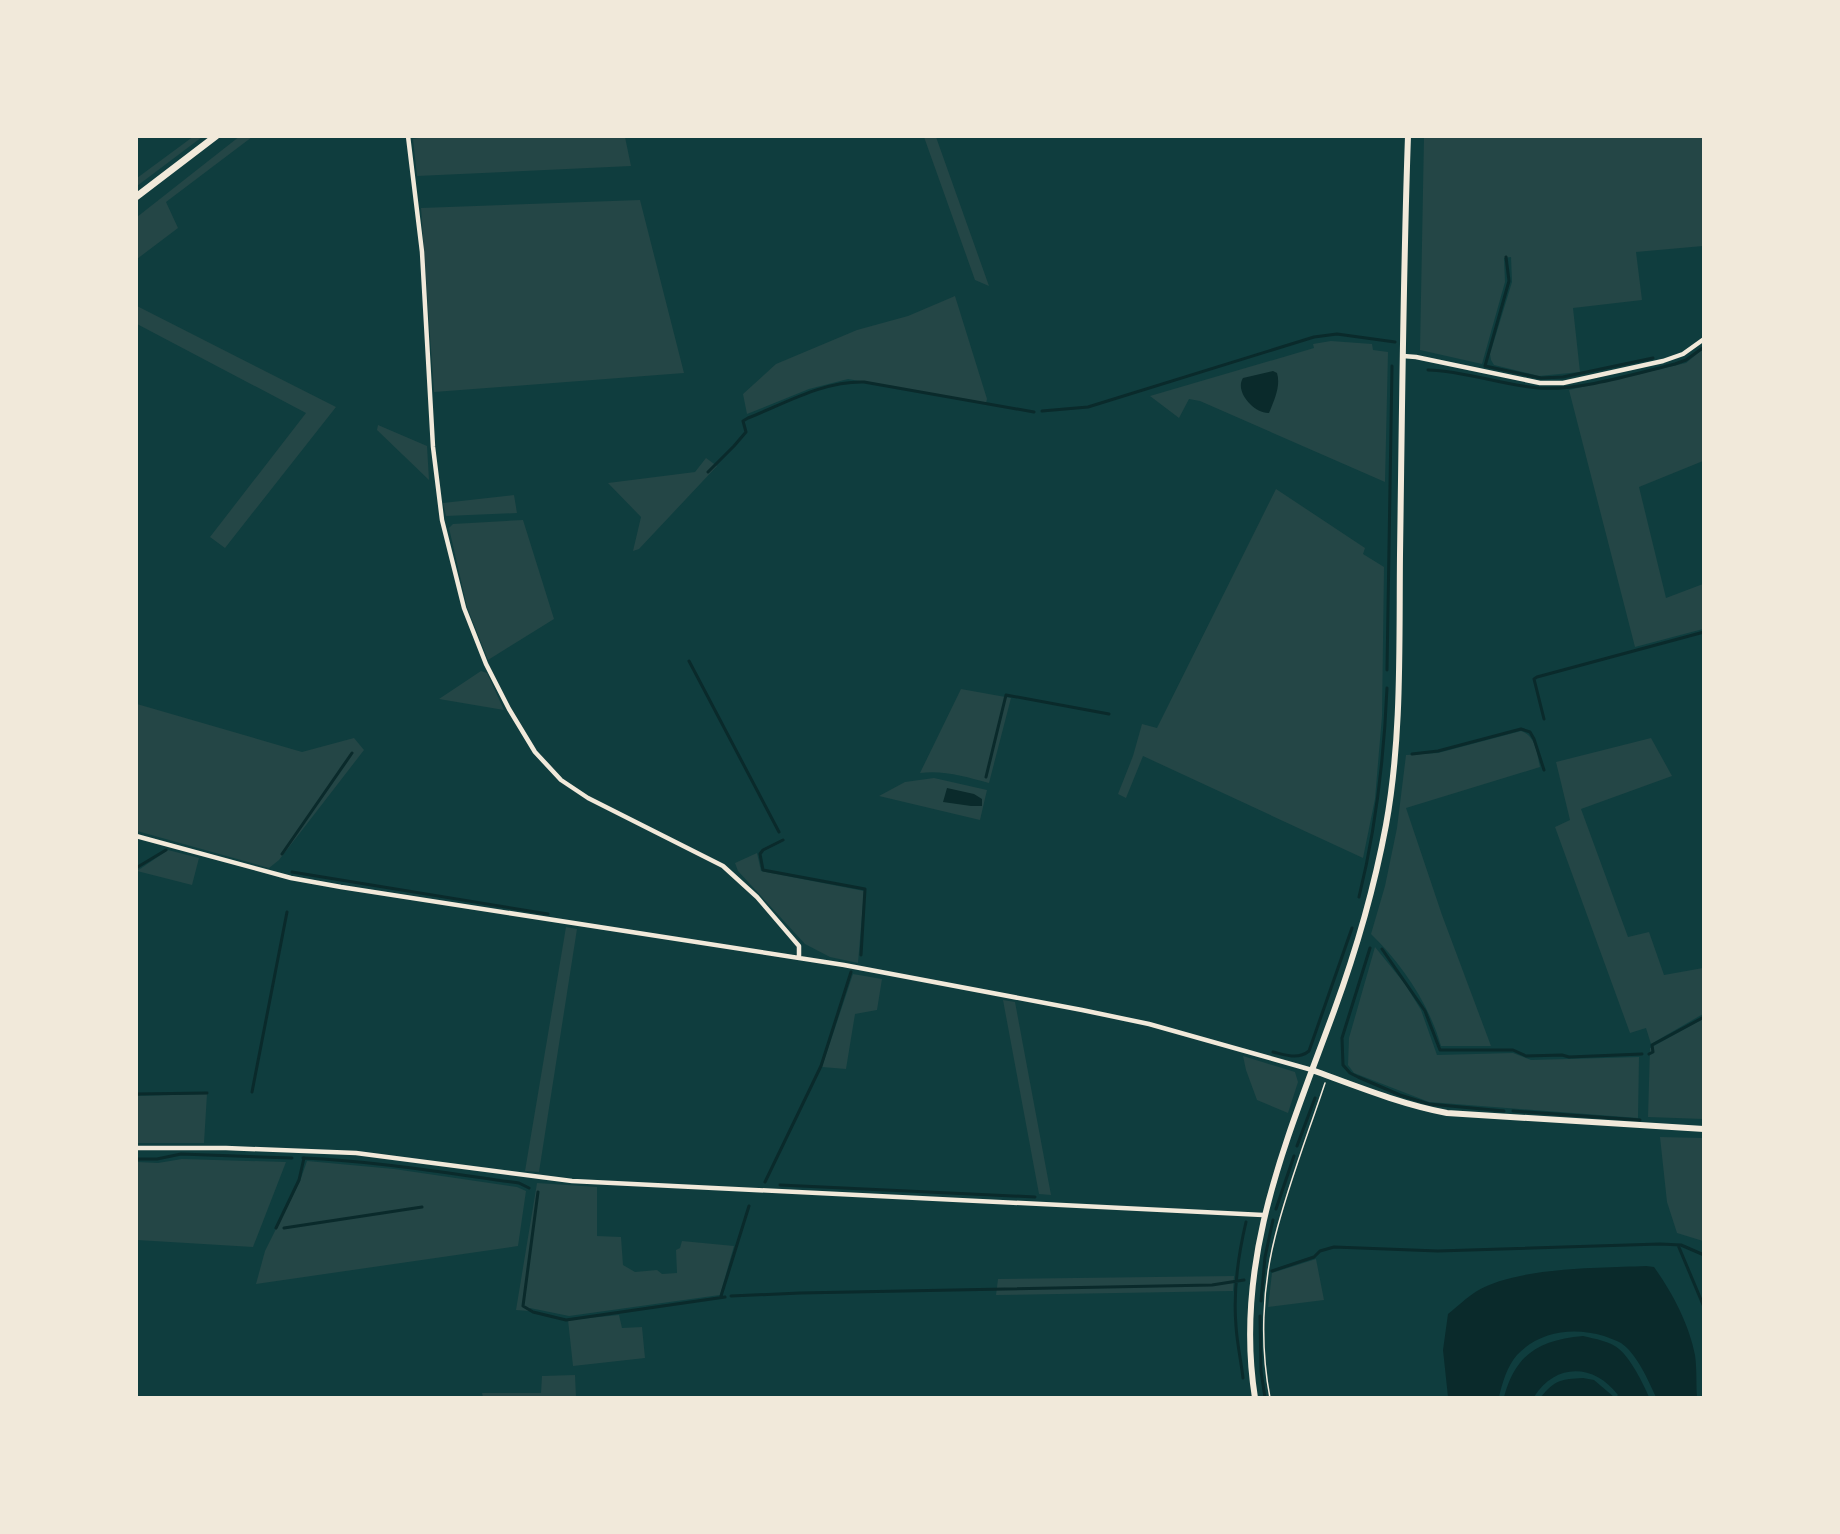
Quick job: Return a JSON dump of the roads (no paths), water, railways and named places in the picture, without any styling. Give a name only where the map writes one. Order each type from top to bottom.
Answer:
[{"type":"main road","points":[[136,197],[216,136]]},
{"type":"street","points":[[408,136],[420,229],[433,447],[442,520],[464,608],[486,664],[535,752],[561,780],[588,798],[723,866],[757,897],[799,946],[799,958]]},
{"type":"street","points":[[1255,1398],[1250,1352],[1251,1309],[1256,1255],[1263,1215],[1272,1183],[1336,1008],[1363,924],[1386,824],[1392,784],[1398,679],[1408,136]]},
{"type":"street","points":[[1403,357],[1416,357],[1540,383],[1563,383],[1663,361],[1683,354],[1704,339]]},
{"type":"street","points":[[136,836],[291,878],[799,958],[1149,1024],[1312,1070],[1405,1102],[1446,1113],[1704,1129]]},
{"type":"street","points":[[136,1148],[226,1148],[356,1153],[572,1181],[1263,1215]]},
{"type":"waterway","points":[[1506,257],[1509,281],[1485,366],[1541,378],[1563,377],[1653,358]]},
{"type":"waterway","points":[[1042,411],[1088,407],[1314,337],[1337,334],[1395,342]]},
{"type":"waterway","points":[[1428,370],[1538,388],[1571,387],[1607,381],[1675,364],[1686,360],[1704,347]]},
{"type":"waterway","points":[[1387,670],[1392,366]]},
{"type":"waterway","points":[[708,472],[746,432],[743,421],[805,394],[834,385],[864,382],[1034,412]]},
{"type":"waterway","points":[[1544,719],[1534,679],[1537,677],[1704,632]]},
{"type":"waterway","points":[[689,661],[779,832]]},
{"type":"waterway","points":[[1359,897],[1378,793],[1387,688]]},
{"type":"waterway","points":[[986,777],[1006,695],[1109,714]]},
{"type":"waterway","points":[[1412,754],[1438,751],[1521,729],[1530,732],[1534,739],[1544,770]]},
{"type":"waterway","points":[[282,854],[352,753]]},
{"type":"waterway","points":[[783,840],[763,850],[760,854],[763,870],[865,889],[861,955]]},
{"type":"waterway","points":[[136,868],[166,850]]},
{"type":"waterway","points":[[292,872],[548,914]]},
{"type":"waterway","points":[[252,1092],[287,912]]},
{"type":"waterway","points":[[1273,1052],[1296,1056],[1309,1051],[1352,928]]},
{"type":"waterway","points":[[1343,1065],[1342,1038],[1370,948]]},
{"type":"waterway","points":[[1382,949],[1425,1011],[1440,1050],[1513,1050],[1526,1056],[1562,1055],[1569,1057],[1642,1054]]},
{"type":"waterway","points":[[765,1182],[821,1066],[851,972]]},
{"type":"waterway","points":[[1649,1054],[1653,1052],[1652,1045],[1704,1017]]},
{"type":"waterway","points":[[1343,1065],[1350,1073],[1358,1077],[1400,1095],[1429,1104],[1504,1111]]},
{"type":"waterway","points":[[136,1094],[207,1093]]},
{"type":"waterway","points":[[1297,1146],[1315,1098]]},
{"type":"waterway","points":[[1513,1111],[1640,1120]]},
{"type":"waterway","points":[[136,1159],[157,1159],[181,1154],[292,1158]]},
{"type":"waterway","points":[[1276,1209],[1294,1156]]},
{"type":"waterway","points":[[303,1158],[411,1168],[519,1183],[529,1188]]},
{"type":"waterway","points":[[276,1228],[299,1180],[304,1158]]},
{"type":"waterway","points":[[780,1185],[1035,1197]]},
{"type":"waterway","points":[[538,1192],[523,1306],[533,1312],[566,1320],[725,1297]]},
{"type":"waterway","points":[[721,1296],[749,1206]]},
{"type":"waterway","points":[[284,1228],[422,1207]]},
{"type":"waterway","points":[[1261,1301],[1265,1257],[1273,1220]]},
{"type":"waterway","points":[[1243,1378],[1235,1300],[1246,1222]]},
{"type":"waterway","points":[[1272,1271],[1314,1257],[1320,1251],[1334,1247],[1438,1251],[1660,1244],[1681,1245],[1704,1255]]},
{"type":"waterway","points":[[1678,1245],[1704,1307]]},
{"type":"waterway","points":[[731,1296],[1212,1285],[1244,1280]]},
{"type":"waterway","points":[[1260,1316],[1261,1371],[1265,1398]]}]
